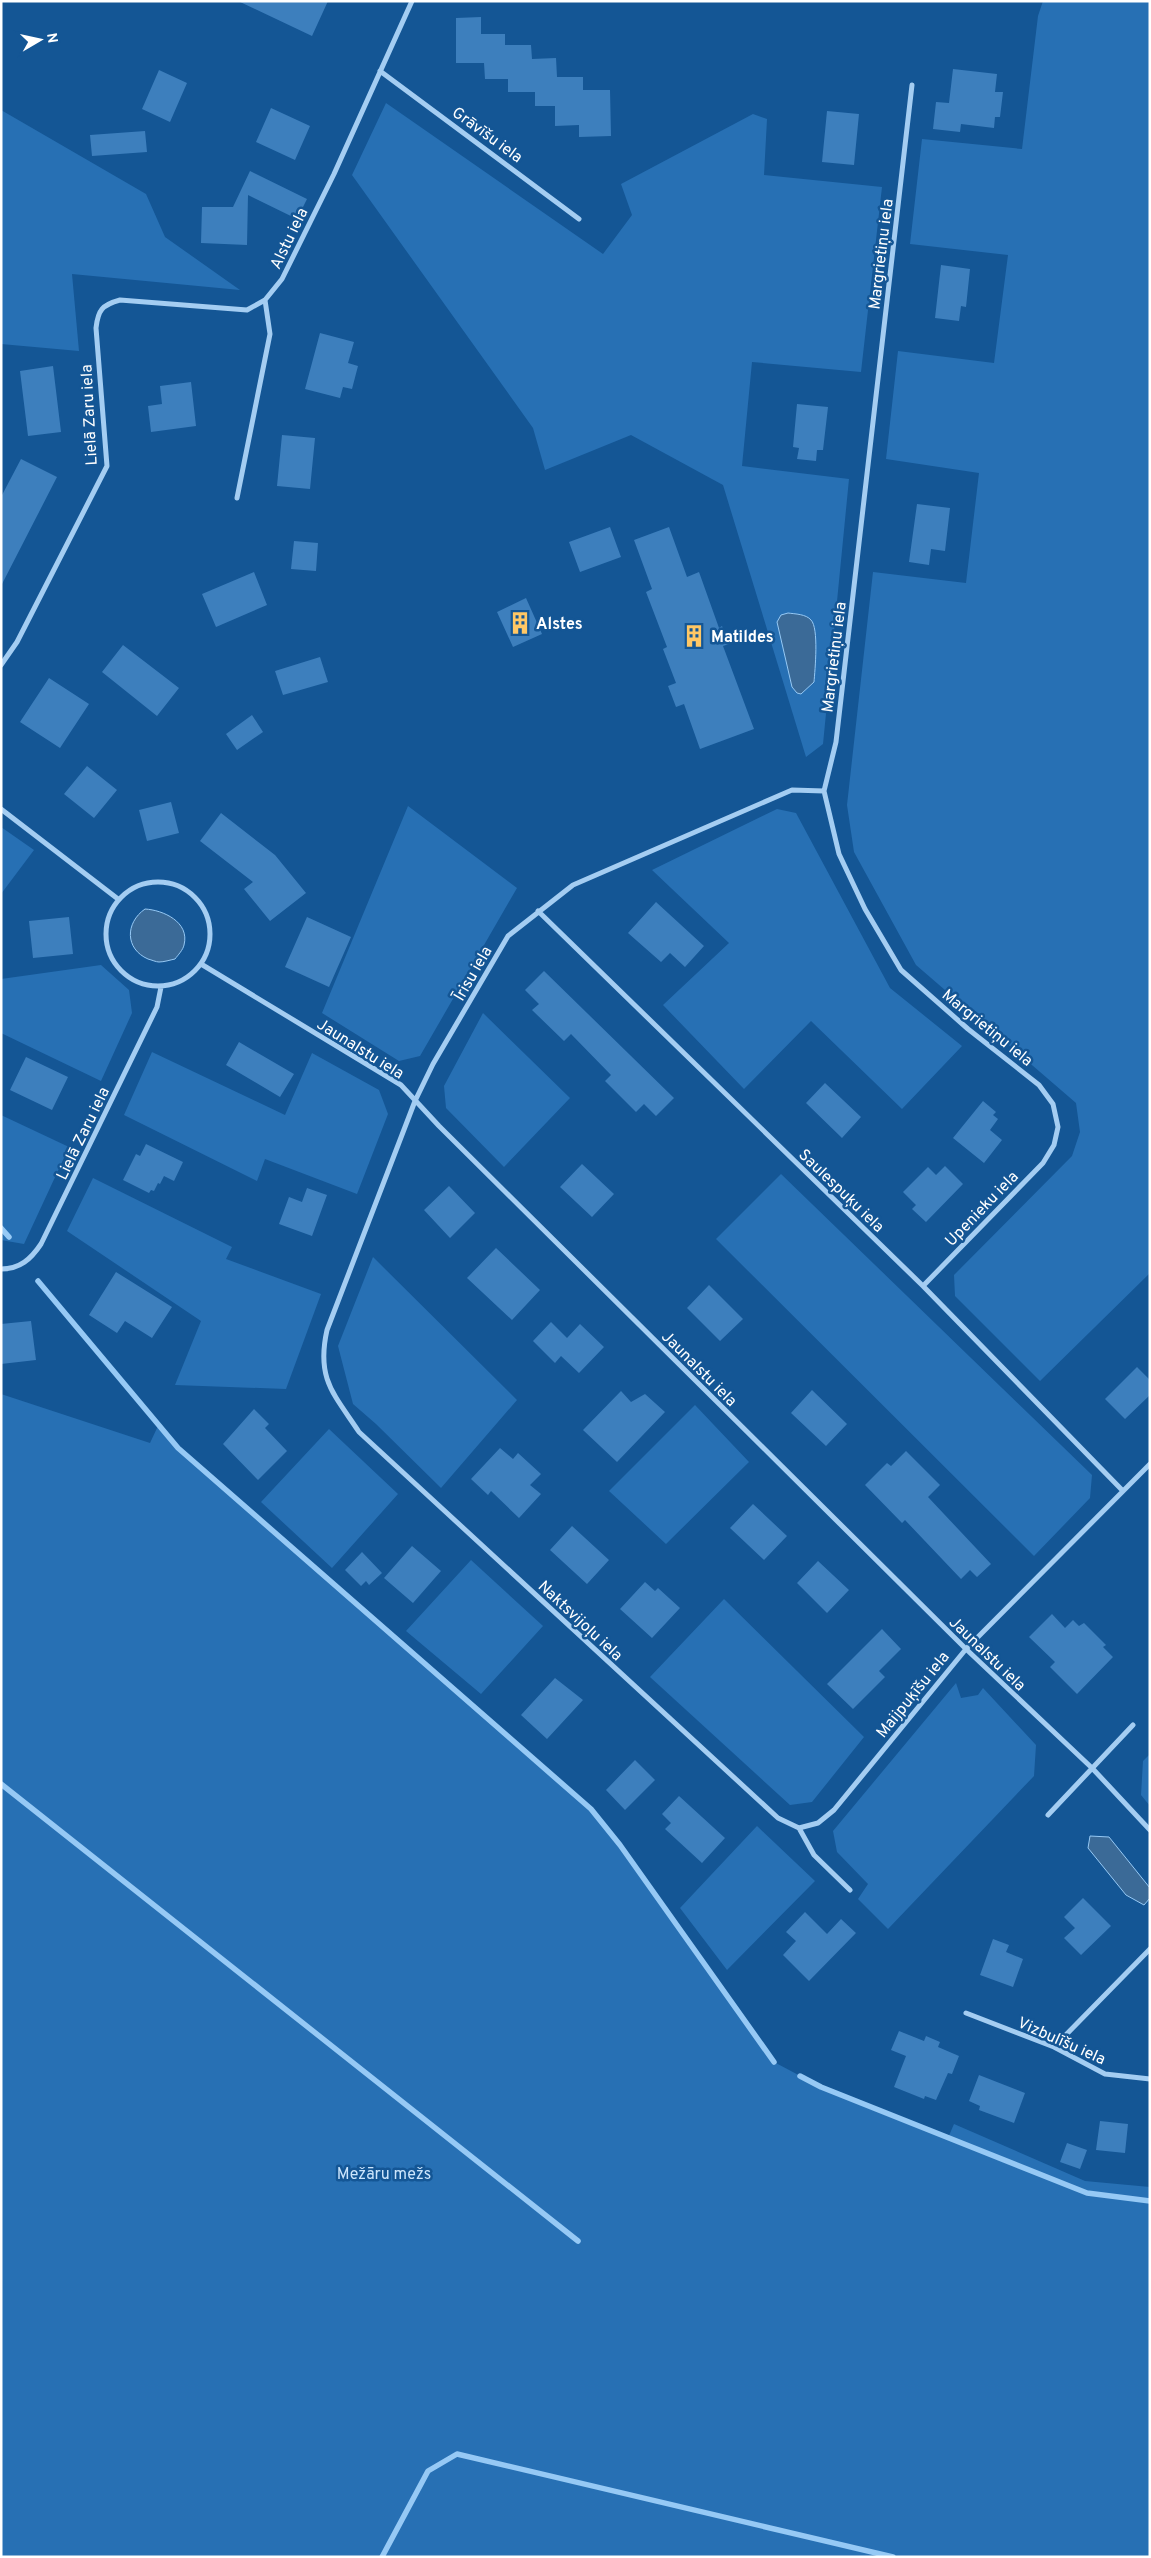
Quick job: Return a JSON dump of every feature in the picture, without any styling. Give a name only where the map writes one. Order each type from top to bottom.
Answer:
[{"type":"street","name":"Alstu iela","points":[[265,300],[282,279],[334,174],[412,1]]},
{"type":"street","name":"Grāvīšu iela","points":[[380,71],[579,219]]},
{"type":"street","name":"Margrietiņu iela","points":[[912,85],[836,742],[824,791],[839,854],[864,909],[901,970],[968,1029],[1039,1085],[1053,1104],[1058,1127],[1054,1145]]},
{"type":"street","name":"Lielā Zaru iela","points":[[1,665],[17,642],[107,466],[96,328],[98,313],[105,304],[120,300],[247,310],[265,300]]},
{"type":"street","points":[[237,498],[270,334],[265,300]]},
{"type":"street","name":"Īrisu iela","points":[[322,1349],[326,1330],[415,1101],[434,1064],[508,936],[573,885],[792,790],[824,791]]},
{"type":"street","points":[[1,809],[118,899]]},
{"type":"street","points":[[166,882],[191,893],[207,914],[210,940],[201,964],[184,980],[160,987],[136,982],[117,968],[107,945],[107,921],[118,899],[140,884],[166,882]]},
{"type":"street","name":"Saulespuķu iela","points":[[538,912],[923,1286],[1124,1491]]},
{"type":"street","name":"Jaunalstu iela","points":[[201,964],[400,1085],[966,1649],[1092,1768],[1150,1830]]},
{"type":"street","name":"Lielā Zaru iela","points":[[1,1268],[15,1267],[30,1260],[41,1244],[157,1007],[160,987]]},
{"type":"street","name":"Upenieku iela","points":[[923,1286],[1043,1163],[1054,1145]]},
{"type":"street","name":"Naktsvijoļu iela","points":[[322,1349],[326,1383],[359,1432],[778,1818],[799,1828]]},
{"type":"street","name":"Maijpuķīšu iela","points":[[799,1828],[818,1823],[834,1810],[966,1649],[1150,1464]]},
{"type":"street","points":[[1048,1815],[1134,1725]]},
{"type":"street","points":[[799,1828],[814,1855],[850,1890]]},
{"type":"street","points":[[1054,2047],[1150,1949]]},
{"type":"street","name":"Vizbulīšu iela","points":[[966,2012],[1054,2047],[1105,2074],[1150,2079]]},
{"type":"green space","points":[[1043,1],[1150,1],[1150,1273],[1040,1381],[955,1296],[954,1275],[1072,1156],[1080,1132],[1076,1103],[916,965],[854,852],[847,805],[873,572],[966,583],[979,473],[886,459],[898,351],[994,363],[1008,255],[910,244],[922,139],[1022,149],[1038,16]]},
{"type":"green space","points":[[386,103],[603,254],[632,215],[621,184],[753,114],[767,119],[764,175],[882,187],[861,372],[752,362],[742,466],[849,479],[823,744],[806,757],[723,485],[631,435],[545,470],[533,428],[352,175]]},
{"type":"green space","points":[[1,110],[146,194],[165,237],[240,290],[72,274],[79,351],[1,344]]},
{"type":"green space","points":[[408,806],[517,888],[420,1056],[399,1061],[322,1013]]},
{"type":"green space","points":[[777,809],[796,813],[890,988],[962,1046],[902,1109],[811,1021],[744,1089],[663,1005],[729,943],[652,870]]},
{"type":"green space","points":[[1,827],[34,850],[1,894]]},
{"type":"green space","points":[[101,965],[129,990],[132,1013],[101,1081],[1,1033],[1,979]]},
{"type":"green space","points":[[483,1013],[570,1098],[504,1167],[446,1108],[444,1086]]},
{"type":"green space","points":[[152,1052],[285,1115],[312,1053],[379,1090],[388,1114],[357,1194],[265,1159],[257,1181],[124,1115]]},
{"type":"green space","points":[[1,1115],[69,1147],[24,1244],[1,1240]]},
{"type":"green space","points":[[781,1174],[1092,1475],[1090,1498],[1034,1556],[716,1239]]},
{"type":"green space","points":[[93,1178],[232,1247],[226,1259],[321,1294],[286,1389],[175,1385],[201,1321],[67,1231]]},
{"type":"green space","points":[[373,1257],[517,1400],[441,1488],[353,1404],[338,1346]]},
{"type":"green space","name":"Mežāru mežs","points":[[1,1394],[150,1443],[158,1426],[178,1448],[591,1809],[620,1845],[774,2062],[821,2087],[948,2138],[954,2124],[1085,2181],[1150,2187],[1150,2557],[1,2557]]},
{"type":"green space","points":[[695,1405],[749,1462],[666,1544],[609,1491]]},
{"type":"green space","points":[[329,1429],[398,1494],[332,1568],[261,1502]]},
{"type":"green space","points":[[471,1560],[543,1626],[481,1694],[406,1631]]},
{"type":"green space","points":[[724,1599],[864,1737],[812,1802],[790,1805],[650,1677]]},
{"type":"green space","points":[[956,1683],[961,1698],[978,1695],[983,1688],[1036,1745],[1034,1776],[888,1929],[858,1899],[868,1884],[837,1852],[833,1831]]},
{"type":"green space","points":[[1150,1754],[1150,1806],[1141,1795],[1143,1761]]},
{"type":"green space","points":[[757,1826],[815,1881],[727,1970],[680,1908]]},
{"type":"shaded area","points":[[788,613],[809,618],[815,631],[814,682],[801,694],[797,693],[792,687],[777,622],[781,615]]},
{"type":"shaded area","points":[[145,909],[167,915],[174,919],[183,930],[185,937],[184,945],[182,951],[175,959],[157,962],[140,955],[135,949],[130,936],[131,928],[138,915]]},
{"type":"shaded area","points":[[1090,1836],[1109,1837],[1150,1888],[1150,1898],[1144,1905],[1126,1895],[1088,1848]]},
{"type":"building","points":[[238,1],[328,1],[312,36]]},
{"type":"building","points":[[481,17],[481,34],[505,34],[505,45],[531,45],[532,59],[556,58],[557,77],[583,77],[583,90],[610,90],[611,136],[579,137],[579,125],[555,126],[555,106],[535,106],[535,92],[508,92],[508,79],[485,79],[484,63],[456,63],[456,18]]},
{"type":"building","points":[[953,69],[997,74],[995,92],[1003,92],[1000,117],[995,117],[994,128],[961,124],[960,132],[933,129],[936,102],[949,103]]},
{"type":"building","points":[[159,70],[187,83],[170,122],[142,109]]},
{"type":"building","points":[[271,108],[310,126],[295,160],[256,142]]},
{"type":"building","points":[[827,111],[859,114],[854,165],[822,162]]},
{"type":"building","points":[[145,131],[147,152],[92,156],[90,135]]},
{"type":"building","points":[[250,171],[307,199],[297,219],[248,195],[247,245],[201,243],[202,207],[233,207]]},
{"type":"building","points":[[941,265],[970,269],[966,307],[961,306],[959,321],[935,318]]},
{"type":"building","points":[[320,333],[354,342],[348,363],[358,366],[352,389],[343,387],[340,398],[305,389]]},
{"type":"building","points":[[53,366],[61,432],[28,436],[20,371]]},
{"type":"building","points":[[191,382],[196,426],[151,432],[148,406],[162,404],[160,386]]},
{"type":"building","points":[[797,404],[828,407],[823,450],[817,450],[816,461],[797,459],[799,448],[793,447]]},
{"type":"building","points":[[282,435],[315,438],[310,489],[277,486]]},
{"type":"building","points":[[21,459],[57,477],[1,586],[1,497]]},
{"type":"building","points":[[917,504],[950,508],[945,551],[931,549],[929,565],[909,562]]},
{"type":"building","points":[[610,527],[621,557],[580,572],[569,542]]},
{"type":"building","name":"Matildes","points":[[669,527],[687,577],[699,572],[719,628],[722,626],[729,644],[723,646],[754,729],[700,749],[684,704],[676,707],[668,686],[676,683],[663,649],[667,647],[646,592],[652,589],[634,540]]},
{"type":"building","points":[[294,541],[318,543],[316,571],[291,569]]},
{"type":"building","points":[[254,572],[267,605],[216,627],[202,594]]},
{"type":"building","name":"Alstes","points":[[526,598],[542,634],[513,647],[497,612]]},
{"type":"building","points":[[123,645],[179,688],[157,716],[102,672]]},
{"type":"building","points":[[320,657],[328,682],[283,695],[275,671]]},
{"type":"building","points":[[49,678],[89,704],[60,748],[20,722]]},
{"type":"building","points":[[252,715],[263,732],[237,750],[226,734]]},
{"type":"building","points":[[87,766],[117,790],[94,818],[64,794]]},
{"type":"building","points":[[171,802],[179,833],[147,841],[139,810]]},
{"type":"building","points":[[221,813],[275,855],[306,893],[270,921],[244,889],[253,882],[200,841]]},
{"type":"building","points":[[656,902],[704,946],[685,967],[670,953],[661,962],[628,933]]},
{"type":"building","points":[[69,917],[73,954],[33,958],[29,921]]},
{"type":"building","points":[[307,917],[351,937],[329,987],[285,967]]},
{"type":"building","points":[[544,971],[674,1098],[656,1116],[644,1104],[636,1112],[605,1081],[611,1075],[571,1034],[564,1041],[532,1010],[539,1004],[525,990]]},
{"type":"building","points":[[239,1042],[294,1074],[280,1097],[226,1065]]},
{"type":"building","points":[[26,1057],[68,1077],[52,1110],[10,1090]]},
{"type":"building","points":[[825,1083],[861,1117],[842,1138],[806,1103]]},
{"type":"building","points":[[983,1101],[996,1112],[993,1115],[998,1119],[990,1130],[1002,1140],[984,1163],[953,1138]]},
{"type":"building","points":[[146,1144],[183,1162],[174,1181],[164,1176],[154,1191],[151,1190],[149,1193],[123,1180],[136,1154],[140,1156]]},
{"type":"building","points":[[582,1164],[614,1194],[592,1217],[560,1187]]},
{"type":"building","points":[[945,1166],[963,1184],[926,1222],[912,1209],[916,1205],[903,1192],[928,1167],[936,1175]]},
{"type":"building","points":[[449,1186],[475,1213],[450,1238],[424,1210]]},
{"type":"building","points":[[307,1188],[327,1195],[312,1236],[279,1224],[289,1197],[302,1202]]},
{"type":"building","points":[[496,1248],[540,1290],[512,1320],[467,1278]]},
{"type":"building","points":[[116,1272],[172,1307],[152,1338],[125,1321],[117,1333],[89,1315]]},
{"type":"building","points":[[709,1285],[743,1319],[720,1341],[687,1308]]},
{"type":"building","points":[[31,1321],[36,1360],[1,1364],[1,1324]]},
{"type":"building","points":[[551,1322],[567,1338],[580,1324],[604,1347],[579,1373],[561,1356],[555,1363],[533,1341]]},
{"type":"building","points":[[1137,1367],[1150,1380],[1150,1395],[1125,1419],[1105,1399]]},
{"type":"building","points":[[812,1390],[847,1424],[826,1446],[791,1413]]},
{"type":"building","points":[[621,1391],[631,1402],[645,1394],[665,1412],[617,1462],[583,1430]]},
{"type":"building","points":[[254,1409],[269,1424],[265,1428],[287,1451],[258,1480],[223,1444]]},
{"type":"building","points":[[500,1448],[513,1459],[518,1453],[541,1474],[530,1485],[541,1494],[519,1518],[491,1491],[488,1495],[471,1479]]},
{"type":"building","points":[[906,1451],[940,1485],[928,1497],[991,1564],[977,1577],[970,1570],[961,1579],[905,1520],[902,1523],[865,1485],[887,1463],[891,1466]]},
{"type":"building","points":[[753,1504],[787,1536],[764,1560],[730,1528]]},
{"type":"building","points":[[572,1526],[609,1560],[587,1584],[550,1550]]},
{"type":"building","points":[[412,1546],[441,1571],[413,1603],[384,1578]]},
{"type":"building","points":[[362,1552],[382,1573],[369,1585],[366,1581],[361,1586],[345,1570]]},
{"type":"building","points":[[818,1561],[849,1590],[827,1613],[797,1583]]},
{"type":"building","points":[[645,1582],[655,1591],[658,1588],[680,1608],[652,1638],[620,1609]]},
{"type":"building","points":[[1052,1614],[1065,1628],[1073,1620],[1079,1626],[1084,1623],[1106,1645],[1103,1647],[1113,1657],[1077,1694],[1050,1667],[1055,1662],[1029,1637]]},
{"type":"building","points":[[882,1629],[901,1649],[879,1671],[885,1677],[853,1709],[827,1684]]},
{"type":"building","points":[[555,1678],[583,1700],[547,1739],[521,1715]]},
{"type":"building","points":[[635,1760],[655,1780],[625,1810],[606,1790]]},
{"type":"building","points":[[679,1796],[725,1838],[702,1863],[665,1829],[671,1823],[662,1814]]},
{"type":"building","points":[[1083,1898],[1111,1926],[1081,1955],[1064,1938],[1075,1928],[1064,1917]]},
{"type":"building","points":[[805,1912],[827,1934],[841,1919],[856,1933],[809,1981],[783,1955],[796,1941],[786,1932]]},
{"type":"building","points":[[993,1939],[1009,1945],[1006,1952],[1023,1959],[1013,1987],[980,1975]]},
{"type":"building","points":[[899,2031],[924,2041],[926,2036],[940,2042],[938,2047],[959,2056],[952,2074],[948,2073],[936,2100],[925,2096],[924,2099],[894,2087],[906,2056],[891,2050]]},
{"type":"building","points":[[979,2075],[1025,2093],[1014,2123],[979,2110],[980,2106],[969,2101]]},
{"type":"building","points":[[1100,2121],[1128,2124],[1125,2153],[1096,2150]]},
{"type":"building","points":[[1067,2143],[1087,2150],[1080,2169],[1060,2162]]},
{"type":"waterway","points":[[1,1228],[9,1237]]},
{"type":"waterway","points":[[38,1281],[178,1448],[591,1809],[620,1845],[774,2062]]},
{"type":"waterway","points":[[1,1784],[578,2241]]},
{"type":"waterway","points":[[800,2076],[821,2087],[1087,2193],[1150,2201]]},
{"type":"waterway","points":[[382,2557],[428,2471],[457,2454],[893,2557]]},
{"type":"place","name":"Alstes","points":[[520,623]]},
{"type":"place","name":"Matildes","points":[[694,636]]}]
